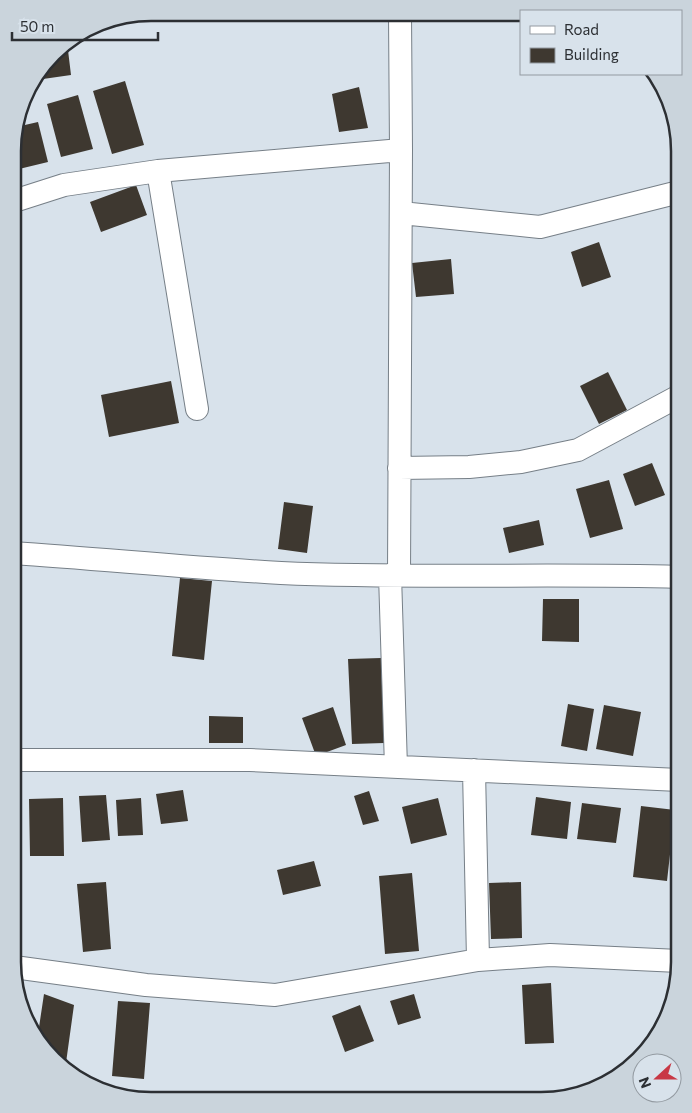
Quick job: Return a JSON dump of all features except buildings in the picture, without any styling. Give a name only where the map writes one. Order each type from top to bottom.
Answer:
[{"type":"street","points":[[396,767],[395,576],[400,468],[400,21]]},
{"type":"street","points":[[21,199],[64,185],[158,172],[401,150]]},
{"type":"street","points":[[158,172],[197,408]]},
{"type":"street","points":[[400,213],[540,227],[671,194]]},
{"type":"street","points":[[400,468],[469,467],[521,462],[578,450],[671,400]]},
{"type":"street","points":[[21,554],[281,573],[395,576],[596,574],[670,577]]},
{"type":"street","points":[[21,760],[250,760],[670,780]]},
{"type":"street","points":[[474,770],[478,960]]},
{"type":"street","points":[[22,968],[146,985],[275,995],[478,960],[550,955],[670,961]]}]
